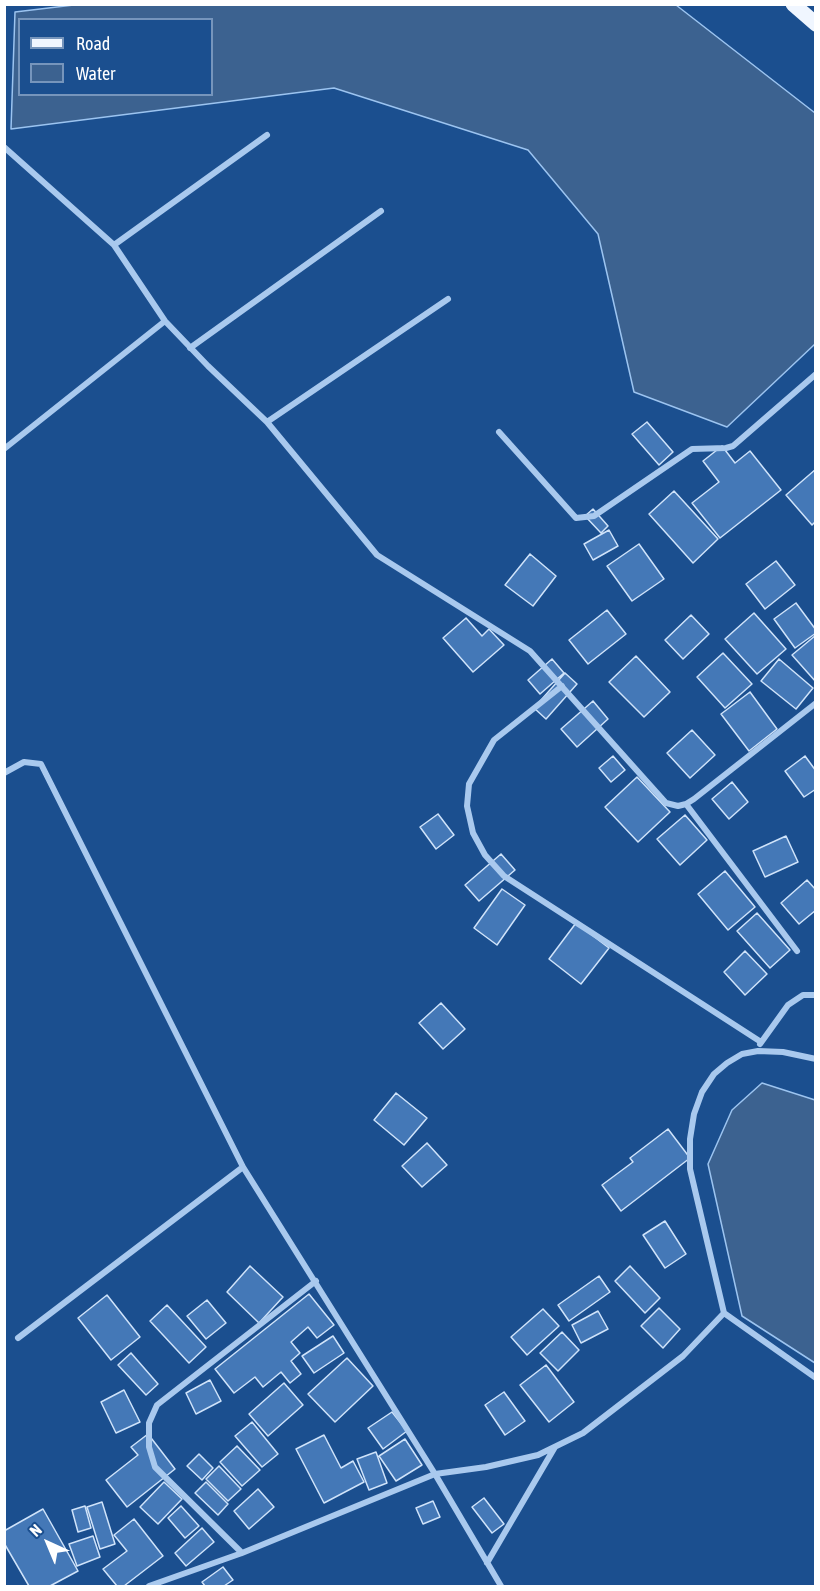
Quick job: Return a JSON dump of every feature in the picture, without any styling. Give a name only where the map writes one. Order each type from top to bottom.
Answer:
[{"type":"main road","points":[[793,4],[816,24]]},
{"type":"street","points":[[114,245],[267,135]]},
{"type":"street","points":[[4,147],[114,245],[165,321],[267,422],[377,555],[531,651],[666,802],[678,806],[686,804],[816,703]]},
{"type":"street","points":[[190,348],[381,211]]},
{"type":"street","points":[[267,422],[448,299]]},
{"type":"street","points":[[4,449],[165,321]]},
{"type":"street","points":[[499,432],[576,518],[594,516],[693,449],[733,446],[816,374]]},
{"type":"street","points":[[562,686],[494,740],[469,784],[467,806],[474,833],[485,855],[504,876],[761,1042]]},
{"type":"street","points":[[4,773],[24,762],[41,764],[243,1167],[435,1474],[501,1587]]},
{"type":"street","points":[[686,804],[797,951]]},
{"type":"street","points":[[758,1051],[761,1042],[789,1005],[803,995],[816,995]]},
{"type":"street","points":[[816,1059],[783,1052],[758,1051],[742,1054],[727,1063],[714,1074],[702,1092],[694,1114],[690,1139],[690,1169],[724,1313],[816,1378]]},
{"type":"street","points":[[18,1338],[243,1167]]},
{"type":"street","points":[[242,1554],[155,1467],[149,1447],[149,1423],[157,1405],[316,1281]]},
{"type":"street","points":[[149,1587],[242,1554],[435,1474],[518,1460],[556,1447],[583,1433],[683,1356],[724,1313]]},
{"type":"street","points":[[488,1563],[556,1447]]},
{"type":"water","points":[[82,4],[676,5],[815,113],[815,344],[727,427],[634,392],[598,234],[528,150],[334,88],[11,129],[15,12]]},
{"type":"water","points":[[762,1083],[815,1100],[815,1363],[742,1316],[708,1164],[732,1110]]},
{"type":"building","points":[[647,422],[673,452],[659,465],[632,434]]},
{"type":"building","points":[[722,446],[735,463],[750,451],[781,490],[720,538],[692,503],[719,482],[703,461]]},
{"type":"building","points":[[816,469],[816,521],[812,525],[786,495]]},
{"type":"building","points":[[674,491],[718,539],[693,563],[649,514]]},
{"type":"building","points":[[593,509],[608,526],[601,533],[585,516]]},
{"type":"building","points":[[609,530],[618,546],[593,560],[584,544]]},
{"type":"building","points":[[639,544],[664,579],[632,601],[607,566]]},
{"type":"building","points":[[530,554],[556,576],[533,606],[505,585]]},
{"type":"building","points":[[776,561],[795,585],[765,609],[746,584]]},
{"type":"building","points":[[796,603],[816,633],[795,648],[774,619]]},
{"type":"building","points":[[607,610],[626,634],[588,664],[569,640]]},
{"type":"building","points":[[754,613],[786,649],[757,674],[725,639]]},
{"type":"building","points":[[691,615],[709,634],[683,659],[665,640]]},
{"type":"building","points":[[466,618],[482,636],[489,629],[504,645],[473,672],[443,638]]},
{"type":"building","points":[[816,635],[816,682],[792,655]]},
{"type":"building","points":[[723,653],[752,684],[725,708],[697,677]]},
{"type":"building","points":[[636,656],[670,692],[644,717],[609,682]]},
{"type":"building","points":[[552,659],[564,673],[540,694],[528,680]]},
{"type":"building","points":[[779,659],[813,688],[796,709],[761,681]]},
{"type":"building","points":[[565,673],[577,684],[546,719],[534,708]]},
{"type":"building","points":[[750,692],[777,729],[749,751],[721,714]]},
{"type":"building","points":[[593,701],[608,719],[577,747],[561,729]]},
{"type":"building","points":[[692,730],[715,755],[690,778],[667,753]]},
{"type":"building","points":[[613,756],[625,770],[611,782],[599,768]]},
{"type":"building","points":[[805,756],[816,771],[816,789],[804,797],[785,771]]},
{"type":"building","points":[[637,777],[670,812],[638,842],[605,807]]},
{"type":"building","points":[[732,782],[748,802],[729,819],[712,799]]},
{"type":"building","points":[[438,814],[454,835],[436,849],[420,827]]},
{"type":"building","points":[[685,815],[707,840],[680,865],[657,839]]},
{"type":"building","points":[[786,836],[798,862],[765,877],[753,851]]},
{"type":"building","points":[[501,854],[515,870],[479,901],[465,885]]},
{"type":"building","points":[[725,871],[755,907],[728,930],[698,894]]},
{"type":"building","points":[[807,880],[816,890],[816,910],[799,924],[781,903]]},
{"type":"building","points":[[502,889],[525,905],[497,945],[474,928]]},
{"type":"building","points":[[757,913],[790,950],[770,968],[737,931]]},
{"type":"building","points":[[576,923],[609,948],[581,984],[549,959]]},
{"type":"building","points":[[745,951],[767,974],[745,995],[724,972]]},
{"type":"building","points":[[441,1003],[465,1029],[443,1049],[419,1023]]},
{"type":"building","points":[[396,1093],[427,1118],[404,1145],[374,1120]]},
{"type":"building","points":[[668,1129],[690,1158],[621,1211],[602,1185],[633,1162],[630,1158]]},
{"type":"building","points":[[427,1143],[447,1165],[422,1187],[402,1166]]},
{"type":"building","points":[[665,1221],[686,1254],[665,1268],[643,1235]]},
{"type":"building","points":[[250,1266],[283,1297],[259,1323],[227,1292]]},
{"type":"building","points":[[630,1266],[660,1298],[645,1313],[615,1281]]},
{"type":"building","points":[[599,1276],[610,1292],[569,1321],[558,1305]]},
{"type":"building","points":[[309,1294],[334,1325],[317,1338],[308,1327],[291,1342],[300,1353],[291,1361],[301,1374],[290,1383],[281,1372],[263,1387],[255,1377],[234,1393],[215,1369]]},
{"type":"building","points":[[107,1295],[140,1337],[111,1360],[78,1318]]},
{"type":"building","points":[[207,1300],[226,1323],[206,1339],[187,1316]]},
{"type":"building","points":[[167,1305],[206,1347],[189,1363],[150,1321]]},
{"type":"building","points":[[659,1308],[680,1329],[663,1348],[641,1326]]},
{"type":"building","points":[[543,1309],[559,1326],[527,1355],[511,1337]]},
{"type":"building","points":[[598,1311],[608,1329],[581,1343],[572,1325]]},
{"type":"building","points":[[562,1332],[579,1350],[558,1371],[540,1353]]},
{"type":"building","points":[[333,1336],[344,1353],[314,1373],[302,1356]]},
{"type":"building","points":[[131,1353],[158,1384],[146,1395],[118,1365]]},
{"type":"building","points":[[347,1358],[373,1386],[335,1422],[308,1394]]},
{"type":"building","points":[[546,1365],[574,1402],[549,1422],[520,1385]]},
{"type":"building","points":[[210,1380],[221,1401],[196,1414],[186,1393]]},
{"type":"building","points":[[284,1383],[303,1405],[268,1436],[249,1414]]},
{"type":"building","points":[[124,1390],[140,1422],[116,1433],[101,1402]]},
{"type":"building","points":[[504,1392],[525,1421],[505,1435],[485,1405]]},
{"type":"building","points":[[392,1412],[407,1431],[383,1449],[368,1428]]},
{"type":"building","points":[[252,1422],[278,1454],[262,1467],[235,1436]]},
{"type":"building","points":[[148,1434],[175,1469],[127,1507],[106,1480],[138,1455],[131,1447]]},
{"type":"building","points":[[324,1435],[341,1468],[353,1461],[364,1482],[324,1503],[296,1449]]},
{"type":"building","points":[[405,1439],[422,1465],[396,1481],[379,1456]]},
{"type":"building","points":[[237,1446],[260,1470],[242,1486],[220,1462]]},
{"type":"building","points":[[376,1452],[387,1483],[369,1490],[357,1459]]},
{"type":"building","points":[[199,1454],[213,1468],[202,1480],[187,1466]]},
{"type":"building","points":[[219,1466],[241,1489],[228,1501],[206,1479]]},
{"type":"building","points":[[164,1482],[182,1499],[158,1524],[140,1507]]},
{"type":"building","points":[[206,1482],[228,1504],[218,1515],[195,1493]]},
{"type":"building","points":[[258,1489],[274,1507],[249,1529],[234,1511]]},
{"type":"building","points":[[484,1498],[504,1524],[492,1533],[472,1507]]},
{"type":"building","points":[[433,1501],[440,1517],[423,1524],[416,1508]]},
{"type":"building","points":[[102,1502],[115,1544],[100,1549],[87,1507]]},
{"type":"building","points":[[85,1506],[91,1528],[78,1532],[72,1510]]},
{"type":"building","points":[[181,1506],[199,1526],[185,1538],[168,1518]]},
{"type":"building","points":[[43,1509],[78,1571],[50,1586],[29,1586],[4,1543],[4,1531]]},
{"type":"building","points":[[134,1519],[163,1556],[124,1586],[117,1586],[103,1569],[127,1551],[114,1535]]},
{"type":"building","points":[[202,1528],[214,1542],[186,1566],[175,1553]]},
{"type":"building","points":[[93,1536],[100,1557],[77,1566],[69,1544]]},
{"type":"building","points":[[223,1567],[233,1580],[224,1586],[205,1586],[202,1582]]}]
